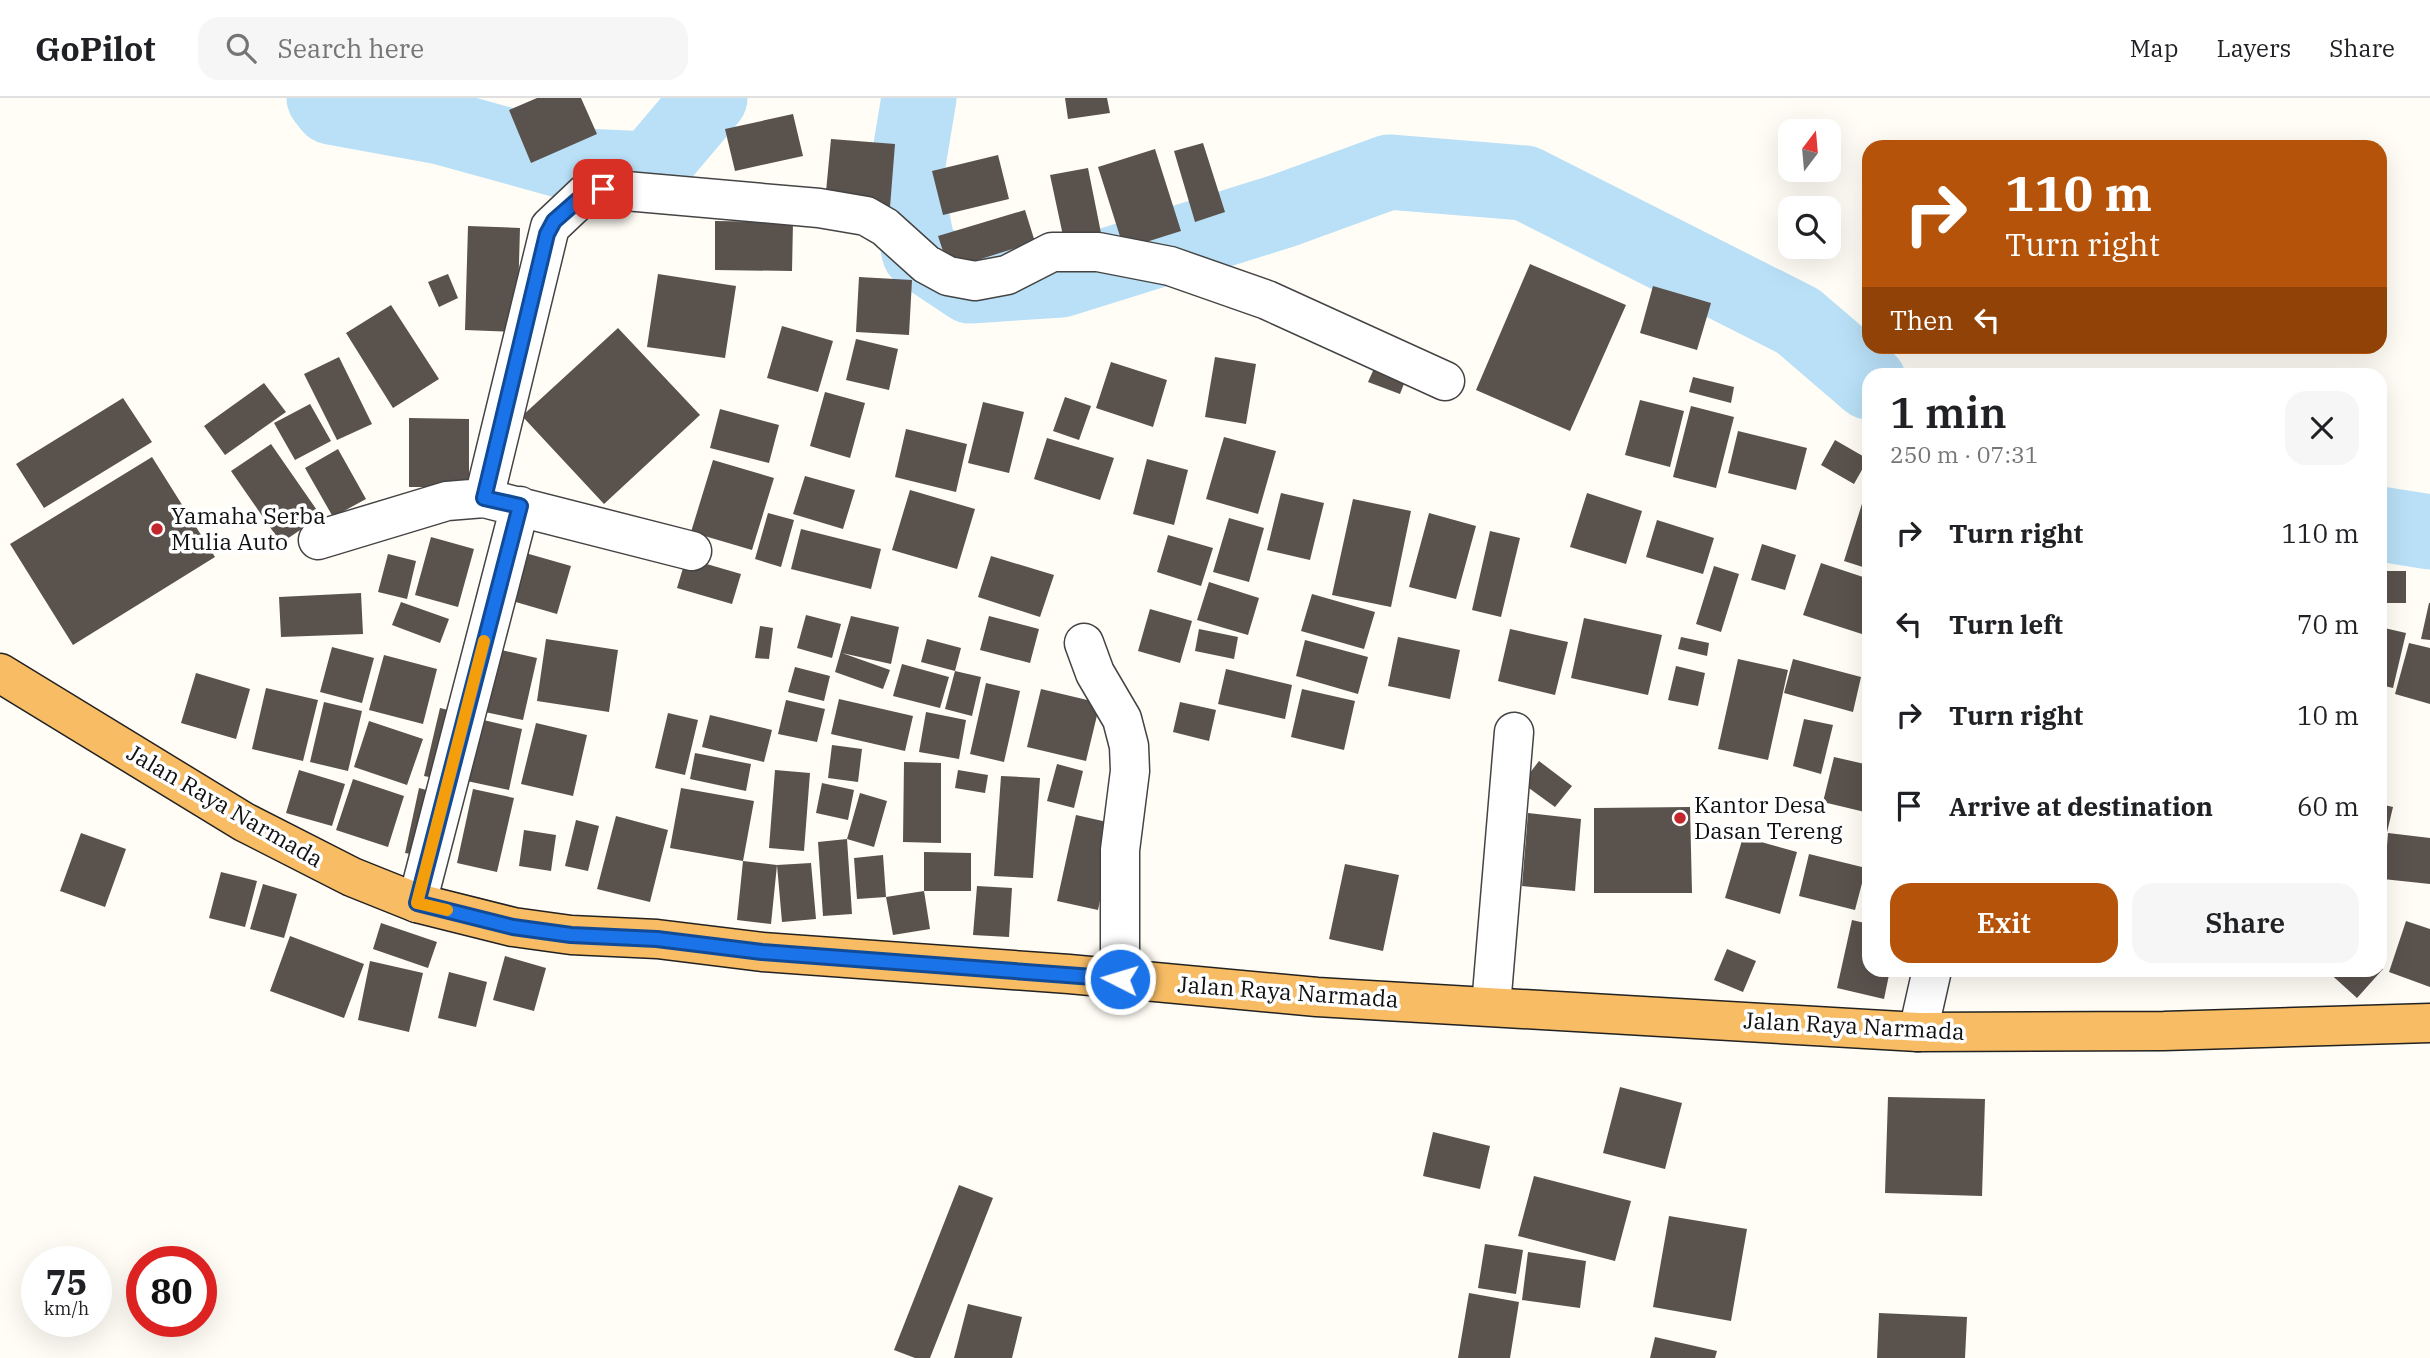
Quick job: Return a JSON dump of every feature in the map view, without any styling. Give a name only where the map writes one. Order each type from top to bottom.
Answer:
[{"type":"highway","name":"Jalan Raya Narmada","points":[[0,673],[244,822],[352,877],[417,903],[513,927],[571,935],[657,939],[762,952],[1317,997],[1918,1032],[2164,1031],[2430,1023]]},
{"type":"street","points":[[417,903],[502,502],[547,234],[554,221],[586,193],[603,189],[819,208],[866,216],[886,227],[926,264],[948,276],[975,281],[1007,275],[1052,253],[1098,252],[1170,266],[1268,300],[1445,381]]},
{"type":"street","points":[[318,540],[447,501],[502,502],[692,551]]},
{"type":"street","points":[[1084,643],[1096,673],[1122,719],[1129,746],[1130,771],[1120,850],[1120,979]]},
{"type":"street","points":[[1491,1006],[1514,732]]},
{"type":"street","points":[[1918,1032],[1930,977]]},
{"type":"building","points":[[537,98],[581,98],[597,134],[531,163],[509,110]]},
{"type":"building","points":[[1065,98],[1107,98],[1110,113],[1068,119]]},
{"type":"building","points":[[793,114],[803,156],[735,171],[725,129]]},
{"type":"building","points":[[831,139],[895,144],[890,207],[825,202]]},
{"type":"building","points":[[1203,143],[1225,212],[1195,222],[1174,151]]},
{"type":"building","points":[[1155,149],[1181,231],[1124,249],[1098,167]]},
{"type":"building","points":[[998,155],[1009,199],[943,215],[932,171]]},
{"type":"building","points":[[1088,168],[1102,238],[1065,245],[1050,175]]},
{"type":"building","points":[[1025,210],[1035,242],[949,269],[938,236]]},
{"type":"building","points":[[715,221],[793,222],[792,271],[715,270]]},
{"type":"building","points":[[468,226],[520,228],[517,332],[465,330]]},
{"type":"building","points":[[1530,264],[1626,305],[1570,431],[1476,390]]},
{"type":"building","points":[[448,274],[458,298],[439,307],[428,282]]},
{"type":"building","points":[[658,274],[736,286],[725,358],[647,347]]},
{"type":"building","points":[[859,277],[912,280],[909,335],[856,332]]},
{"type":"building","points":[[1653,286],[1711,303],[1697,350],[1640,333]]},
{"type":"building","points":[[391,305],[439,379],[393,408],[346,333]]},
{"type":"building","points":[[782,326],[833,341],[818,392],[767,378]]},
{"type":"building","points":[[618,328],[700,415],[604,504],[522,416]]},
{"type":"building","points":[[856,339],[898,349],[889,390],[846,380]]},
{"type":"building","points":[[339,357],[372,424],[337,440],[304,374]]},
{"type":"building","points":[[1215,357],[1256,364],[1246,424],[1205,417]]},
{"type":"building","points":[[1111,362],[1167,380],[1153,427],[1096,408]]},
{"type":"building","points":[[1376,364],[1407,376],[1400,394],[1368,382]]},
{"type":"building","points":[[1693,377],[1734,387],[1731,403],[1689,392]]},
{"type":"building","points":[[264,383],[286,412],[225,455],[204,426]]},
{"type":"building","points":[[825,392],[865,403],[850,458],[810,446]]},
{"type":"building","points":[[1065,397],[1091,406],[1079,440],[1053,431]]},
{"type":"building","points":[[123,398],[152,442],[44,508],[16,464]]},
{"type":"building","points":[[1640,400],[1684,411],[1670,467],[1625,455]]},
{"type":"building","points":[[983,402],[1024,412],[1009,473],[968,463]]},
{"type":"building","points":[[310,404],[331,441],[295,460],[274,423]]},
{"type":"building","points":[[1691,406],[1734,417],[1716,488],[1673,477]]},
{"type":"building","points":[[720,409],[779,425],[769,463],[710,448]]},
{"type":"building","points":[[409,418],[469,419],[469,487],[409,487]]},
{"type":"building","points":[[906,429],[967,444],[956,492],[895,477]]},
{"type":"building","points":[[1738,431],[1807,448],[1796,490],[1728,473]]},
{"type":"building","points":[[1224,437],[1276,451],[1258,514],[1206,499]]},
{"type":"building","points":[[1047,438],[1114,458],[1100,500],[1034,479]]},
{"type":"building","points":[[1835,440],[1862,456],[1862,470],[1854,484],[1821,465]]},
{"type":"building","points":[[271,444],[321,516],[281,543],[231,471]]},
{"type":"building","points":[[338,449],[366,499],[333,517],[305,468]]},
{"type":"building","points":[[152,457],[215,557],[73,645],[10,544]]},
{"type":"building","points":[[1147,459],[1188,470],[1174,525],[1133,514]]},
{"type":"building","points":[[713,460],[774,478],[752,550],[691,532]]},
{"type":"building","points":[[805,476],[855,490],[843,529],[793,514]]},
{"type":"building","points":[[910,490],[975,509],[957,569],[892,550]]},
{"type":"building","points":[[1281,493],[1324,503],[1310,560],[1267,550]]},
{"type":"building","points":[[1587,493],[1642,511],[1626,564],[1570,547]]},
{"type":"building","points":[[1353,499],[1411,511],[1391,607],[1332,595]]},
{"type":"building","points":[[1862,504],[1862,567],[1844,561]]},
{"type":"building","points":[[768,513],[794,520],[781,567],[755,559]]},
{"type":"building","points":[[1429,513],[1476,526],[1456,599],[1409,587]]},
{"type":"building","points":[[1229,518],[1264,528],[1249,582],[1213,572]]},
{"type":"building","points":[[1657,520],[1714,538],[1703,574],[1646,557]]},
{"type":"building","points":[[801,529],[881,549],[871,589],[791,569]]},
{"type":"building","points":[[1490,531],[1520,538],[1501,617],[1472,610]]},
{"type":"building","points":[[1168,535],[1213,548],[1201,586],[1157,572]]},
{"type":"building","points":[[431,537],[474,549],[458,607],[415,595]]},
{"type":"building","points":[[1762,544],[1796,555],[1785,590],[1751,580]]},
{"type":"building","points":[[515,550],[571,566],[557,614],[502,598]]},
{"type":"building","points":[[388,554],[416,561],[407,599],[378,592]]},
{"type":"building","points":[[991,556],[1054,575],[1040,617],[978,597]]},
{"type":"building","points":[[686,558],[741,574],[732,604],[677,588]]},
{"type":"building","points":[[1821,563],[1862,577],[1862,634],[1803,615]]},
{"type":"building","points":[[1714,566],[1739,574],[1721,632],[1696,624]]},
{"type":"building","points":[[2387,571],[2406,571],[2406,603],[2387,603]]},
{"type":"building","points":[[1209,582],[1259,598],[1248,635],[1197,620]]},
{"type":"building","points":[[361,593],[363,634],[281,637],[279,597]]},
{"type":"building","points":[[1312,594],[1375,612],[1364,649],[1301,631]]},
{"type":"building","points":[[401,602],[449,619],[440,643],[392,625]]},
{"type":"building","points":[[2430,603],[2430,640],[2421,639]]},
{"type":"building","points":[[1150,609],[1192,621],[1180,663],[1138,651]]},
{"type":"building","points":[[806,615],[841,624],[832,658],[797,648]]},
{"type":"building","points":[[851,616],[899,627],[891,664],[842,653],[890,670],[883,689],[835,672]]},
{"type":"building","points":[[989,616],[1039,629],[1030,663],[980,650]]},
{"type":"building","points":[[1584,618],[1662,635],[1648,695],[1571,678]]},
{"type":"building","points":[[760,626],[773,628],[769,659],[755,658]]},
{"type":"building","points":[[1199,629],[1238,637],[1234,659],[1195,651]]},
{"type":"building","points":[[1510,629],[1568,642],[1555,695],[1498,681]]},
{"type":"building","points":[[2387,629],[2406,633],[2393,688],[2387,687]]},
{"type":"building","points":[[1398,637],[1460,650],[1450,699],[1388,686]]},
{"type":"building","points":[[1681,637],[1709,643],[1707,656],[1678,649]]},
{"type":"building","points":[[546,639],[618,650],[609,712],[537,701]]},
{"type":"building","points":[[927,639],[961,648],[955,671],[921,662]]},
{"type":"building","points":[[1305,640],[1368,657],[1358,694],[1296,676]]},
{"type":"building","points":[[2409,643],[2430,648],[2430,704],[2395,694]]},
{"type":"building","points":[[332,647],[374,658],[362,703],[320,692]]},
{"type":"building","points":[[488,647],[537,658],[523,720],[475,710]]},
{"type":"building","points":[[384,655],[437,669],[423,724],[369,710]]},
{"type":"building","points":[[1738,659],[1788,670],[1768,760],[1718,749]]},
{"type":"building","points":[[1793,659],[1861,677],[1853,712],[1784,693]]},
{"type":"building","points":[[902,664],[949,677],[940,708],[893,696]]},
{"type":"building","points":[[1676,666],[1705,673],[1698,706],[1668,700]]},
{"type":"building","points":[[795,667],[830,676],[824,701],[788,692]]},
{"type":"building","points":[[1226,669],[1292,685],[1285,719],[1218,704]]},
{"type":"building","points":[[955,671],[981,677],[972,716],[945,709]]},
{"type":"building","points":[[196,673],[250,689],[236,739],[181,723]]},
{"type":"building","points":[[986,683],[1020,691],[1004,762],[970,754]]},
{"type":"building","points":[[266,688],[318,700],[303,761],[252,749]]},
{"type":"building","points":[[1041,689],[1100,703],[1086,761],[1027,747]]},
{"type":"building","points":[[1302,689],[1355,701],[1344,750],[1291,737]]},
{"type":"building","points":[[839,699],[913,716],[905,751],[831,734]]},
{"type":"building","points":[[786,700],[825,709],[817,742],[778,734]]},
{"type":"building","points":[[324,702],[362,711],[348,771],[310,762]]},
{"type":"building","points":[[1180,702],[1216,710],[1209,741],[1173,732]]},
{"type":"building","points":[[440,708],[461,713],[444,780],[424,776]]},
{"type":"building","points":[[926,712],[966,720],[959,759],[919,752]]},
{"type":"building","points":[[668,713],[698,720],[685,775],[655,768]]},
{"type":"building","points":[[710,715],[772,730],[764,762],[702,747]]},
{"type":"building","points":[[475,718],[522,729],[509,790],[462,780]]},
{"type":"building","points":[[1804,719],[1833,725],[1821,774],[1793,766]]},
{"type":"building","points":[[369,721],[423,739],[407,785],[354,767]]},
{"type":"building","points":[[536,723],[587,735],[573,796],[521,784]]},
{"type":"building","points":[[832,745],[862,749],[858,782],[828,778]]},
{"type":"building","points":[[695,753],[751,764],[746,791],[690,779]]},
{"type":"building","points":[[1834,757],[1862,763],[1862,811],[1823,802]]},
{"type":"building","points":[[1539,761],[1572,786],[1555,807],[1522,783]]},
{"type":"building","points":[[904,762],[941,763],[941,843],[903,842]]},
{"type":"building","points":[[1057,764],[1083,771],[1074,808],[1047,801]]},
{"type":"building","points":[[299,770],[345,784],[332,826],[286,813]]},
{"type":"building","points":[[775,770],[810,773],[804,851],[769,848]]},
{"type":"building","points":[[958,770],[988,775],[985,793],[955,788]]},
{"type":"building","points":[[1001,776],[1040,778],[1033,878],[994,876]]},
{"type":"building","points":[[353,779],[404,796],[388,847],[336,830]]},
{"type":"building","points":[[822,783],[854,790],[848,820],[816,813]]},
{"type":"building","points":[[419,788],[441,794],[427,857],[405,853]]},
{"type":"building","points":[[681,788],[754,801],[743,861],[670,848]]},
{"type":"building","points":[[473,789],[514,798],[497,872],[457,863]]},
{"type":"building","points":[[860,793],[887,801],[874,847],[847,839]]},
{"type":"building","points":[[2387,806],[2393,807],[2387,832]]},
{"type":"building","points":[[1690,807],[1692,893],[1594,893],[1594,808]]},
{"type":"building","points":[[1528,813],[1581,819],[1575,891],[1522,886]]},
{"type":"building","points":[[1076,815],[1116,824],[1098,910],[1057,901]]},
{"type":"building","points":[[616,816],[668,830],[650,902],[597,889]]},
{"type":"building","points":[[576,820],[599,826],[588,871],[565,866]]},
{"type":"building","points":[[524,830],[556,835],[551,871],[519,866]]},
{"type":"building","points":[[81,833],[126,849],[105,907],[60,891]]},
{"type":"building","points":[[2388,833],[2430,838],[2430,884],[2387,879]]},
{"type":"building","points":[[1743,837],[1797,852],[1780,914],[1725,898]]},
{"type":"building","points":[[847,839],[852,914],[823,916],[818,842]]},
{"type":"building","points":[[924,852],[971,853],[971,891],[924,891]]},
{"type":"building","points":[[1809,854],[1862,867],[1862,883],[1855,910],[1799,896]]},
{"type":"building","points":[[883,855],[886,897],[857,899],[854,858]]},
{"type":"building","points":[[743,861],[777,865],[771,924],[737,920]]},
{"type":"building","points":[[811,863],[816,919],[782,922],[777,865]]},
{"type":"building","points":[[1345,864],[1399,875],[1383,951],[1329,939]]},
{"type":"building","points":[[221,872],[257,881],[245,927],[209,918]]},
{"type":"building","points":[[263,884],[297,894],[284,938],[250,929]]},
{"type":"building","points":[[977,886],[1012,888],[1009,937],[973,935]]},
{"type":"building","points":[[924,891],[930,929],[893,935],[886,897]]},
{"type":"building","points":[[1852,920],[1862,922],[1862,977],[1889,977],[1884,999],[1837,988]]},
{"type":"building","points":[[2406,921],[2430,929],[2430,987],[2389,972]]},
{"type":"building","points":[[381,923],[437,942],[428,968],[373,949]]},
{"type":"building","points":[[290,936],[364,964],[344,1018],[270,991]]},
{"type":"building","points":[[1727,949],[1756,961],[1743,992],[1714,980]]},
{"type":"building","points":[[505,956],[546,968],[534,1011],[493,1000]]},
{"type":"building","points":[[370,961],[423,973],[409,1032],[358,1020]]},
{"type":"building","points":[[449,972],[487,982],[476,1027],[438,1018]]},
{"type":"building","points":[[2334,977],[2376,977],[2357,998]]},
{"type":"building","points":[[1620,1087],[1682,1103],[1665,1169],[1603,1153]]},
{"type":"building","points":[[1888,1097],[1985,1099],[1982,1196],[1885,1193]]},
{"type":"building","points":[[1433,1132],[1490,1146],[1480,1189],[1423,1176]]},
{"type":"building","points":[[1534,1176],[1631,1201],[1615,1261],[1518,1236]]},
{"type":"building","points":[[959,1185],[993,1198],[930,1358],[915,1358],[894,1350]]},
{"type":"building","points":[[1669,1216],[1747,1229],[1731,1321],[1653,1307]]},
{"type":"building","points":[[1485,1244],[1523,1250],[1516,1294],[1478,1288]]},
{"type":"building","points":[[1528,1252],[1586,1261],[1580,1308],[1522,1300]]},
{"type":"building","points":[[1469,1293],[1519,1302],[1510,1358],[1458,1358]]},
{"type":"building","points":[[968,1304],[1022,1317],[1012,1358],[954,1358]]},
{"type":"building","points":[[1879,1313],[1967,1317],[1965,1358],[1877,1358]]},
{"type":"building","points":[[1655,1337],[1717,1351],[1715,1358],[1650,1358]]},
{"type":"waterway","points":[[324,98],[331,107],[441,127],[582,166],[650,169],[710,98]]},
{"type":"waterway","points":[[919,98],[905,182],[919,252],[970,286],[1061,280],[1282,211],[1389,172],[1525,183],[1798,321],[1862,376]]},
{"type":"waterway","points":[[2387,525],[2430,532]]},
{"type":"slow traffic","points":[[447,910],[417,903],[484,641]]},
{"type":"place","name":"Yamaha Serba Mulia Auto","points":[[157,529]]},
{"type":"place","name":"Kantor Desa Dasan Tereng","points":[[1680,818]]},
{"type":"route","points":[[603,189],[586,193],[554,221],[547,234],[484,498],[520,506],[417,903],[513,927],[571,935],[657,939],[762,952],[1120,979]]}]
